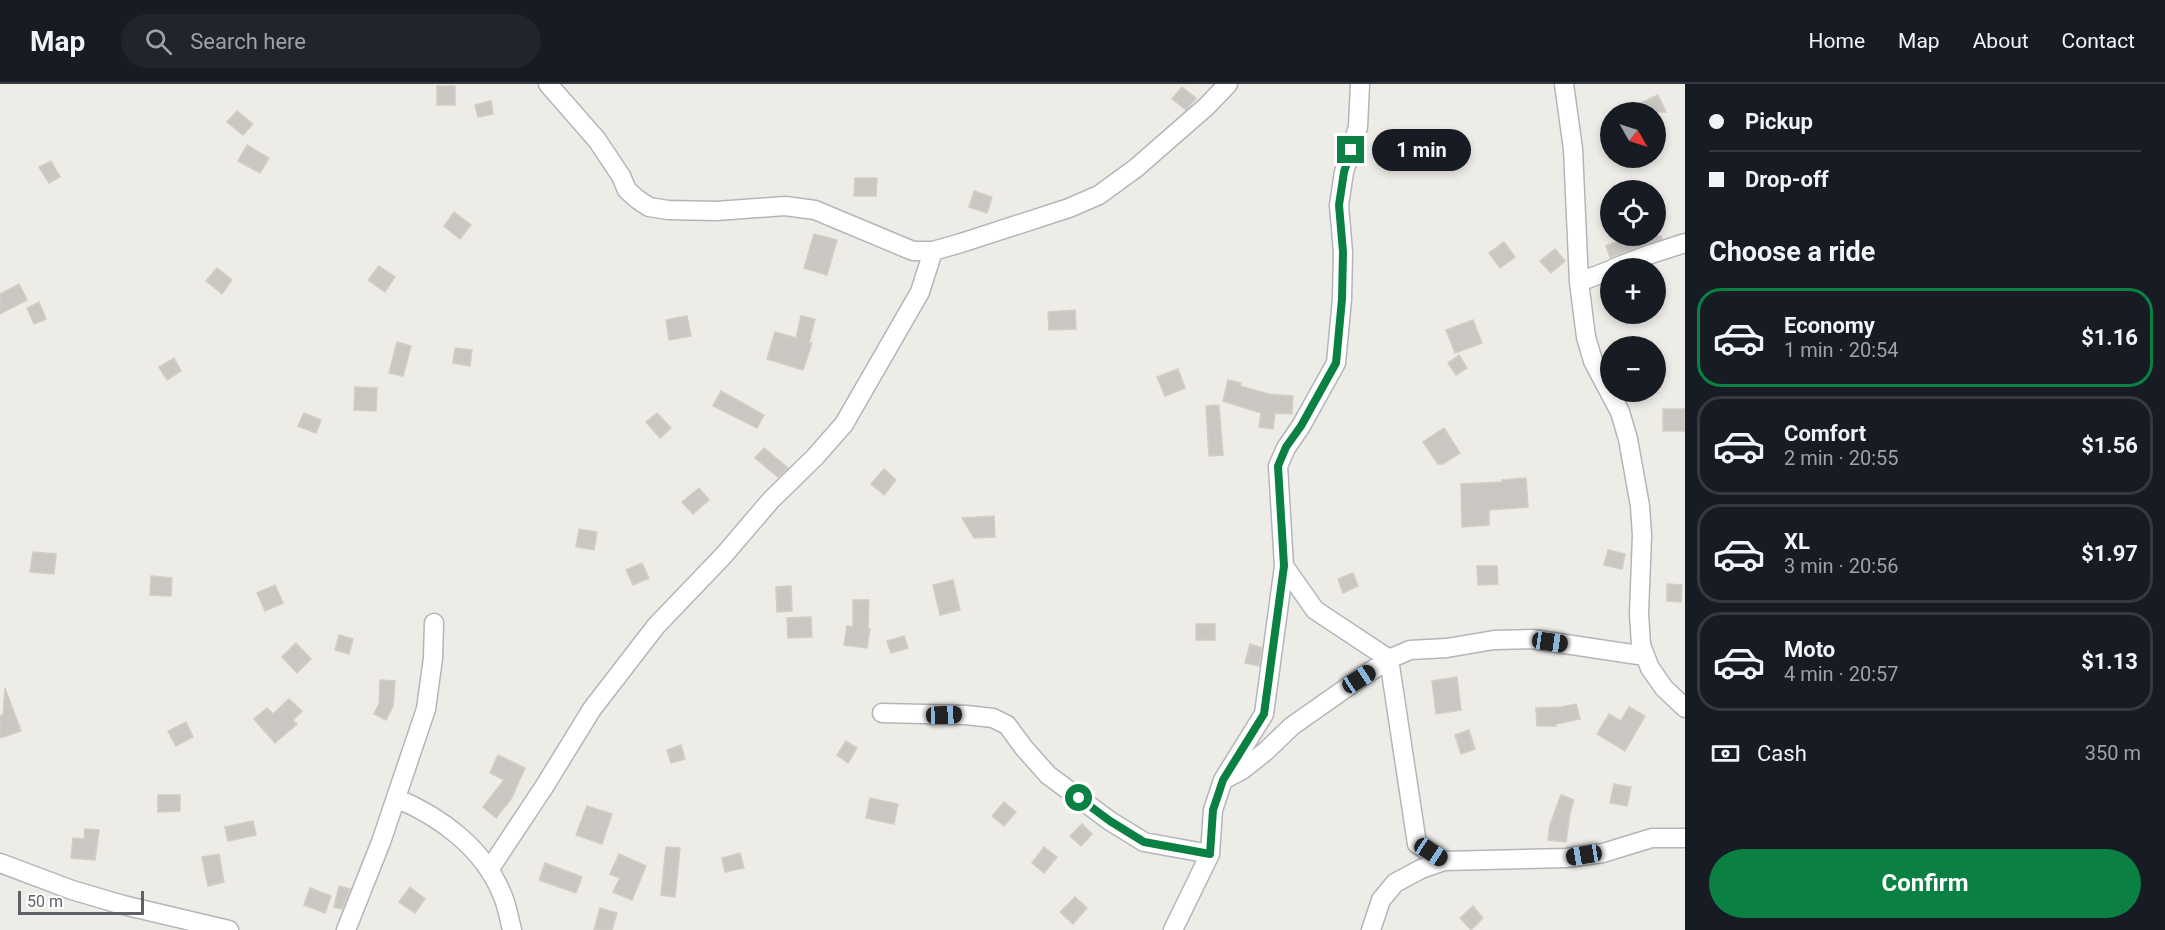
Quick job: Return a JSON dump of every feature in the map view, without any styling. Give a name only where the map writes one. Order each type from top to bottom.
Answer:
[{"type":"street","points":[[548,84],[597,140],[621,176],[627,190],[636,199],[650,207],[668,210],[716,211],[786,206],[815,210],[913,251],[933,251],[1070,208],[1099,195],[1136,168],[1207,106],[1228,84]]},
{"type":"street","points":[[1173,930],[1210,854],[1213,810],[1223,780],[1264,714],[1284,566],[1278,466],[1286,447],[1301,426],[1336,363],[1342,299],[1343,252],[1339,205],[1344,172],[1358,127],[1360,84]]},
{"type":"street","points":[[1564,84],[1573,149],[1579,282],[1586,337],[1593,360],[1620,412],[1637,487],[1642,535],[1641,645],[1650,669],[1664,688],[1685,708]]},
{"type":"street","points":[[1641,258],[1685,243]]},
{"type":"street","points":[[489,870],[544,788],[592,710],[656,626],[724,555],[771,500],[815,458],[844,424],[920,292],[933,251]]},
{"type":"street","points":[[1579,282],[1600,274]]},
{"type":"street","points":[[1284,566],[1315,610],[1389,659],[1417,844],[1444,861]]},
{"type":"street","points":[[346,930],[381,842],[426,709],[433,658],[434,623]]},
{"type":"street","points":[[1223,780],[1242,770],[1292,726],[1389,659],[1410,650],[1447,648],[1494,640],[1532,639],[1645,656]]},
{"type":"street","points":[[882,713],[993,718],[1007,725],[1048,776],[1110,821],[1144,842],[1210,854]]},
{"type":"street","points":[[396,798],[417,807],[448,826],[470,846],[489,870],[502,894],[513,930]]},
{"type":"street","points":[[1371,930],[1381,900],[1395,883],[1421,869],[1444,861],[1566,858],[1603,853],[1652,838],[1685,838]]},
{"type":"street","points":[[0,862],[72,890],[123,905],[229,930]]},
{"type":"building","points":[[437,86],[455,86],[455,105],[437,105]]},
{"type":"building","points":[[1182,87],[1196,98],[1186,110],[1172,99]]},
{"type":"building","points":[[1658,95],[1661,102],[1643,102]]},
{"type":"building","points":[[491,101],[493,114],[478,117],[475,105]]},
{"type":"building","points":[[237,111],[253,124],[243,135],[227,122]]},
{"type":"building","points":[[247,145],[269,158],[260,173],[238,161]]},
{"type":"building","points":[[51,161],[60,177],[49,183],[39,167]]},
{"type":"building","points":[[855,178],[877,178],[876,196],[854,196]]},
{"type":"building","points":[[974,191],[992,197],[987,213],[969,207]]},
{"type":"building","points":[[454,212],[471,225],[460,239],[444,226]]},
{"type":"building","points":[[814,234],[837,240],[827,275],[804,268]]},
{"type":"building","points":[[1504,242],[1515,257],[1500,268],[1489,253]]},
{"type":"building","points":[[1606,246],[1642,246],[1610,257]]},
{"type":"building","points":[[1555,249],[1565,261],[1551,273],[1540,261]]},
{"type":"building","points":[[379,266],[395,277],[385,292],[368,280]]},
{"type":"building","points":[[217,268],[232,280],[222,294],[206,281]]},
{"type":"building","points":[[19,284],[27,300],[0,314],[0,294]]},
{"type":"building","points":[[39,302],[46,319],[34,324],[27,308]]},
{"type":"building","points":[[1075,310],[1076,329],[1049,330],[1048,312]]},
{"type":"building","points":[[687,316],[691,336],[669,340],[666,320]]},
{"type":"building","points":[[801,316],[815,319],[809,343],[812,343],[803,370],[767,359],[775,332],[796,338]]},
{"type":"building","points":[[1473,320],[1482,343],[1455,353],[1446,330]]},
{"type":"building","points":[[397,342],[411,346],[403,376],[389,373]]},
{"type":"building","points":[[455,348],[472,350],[470,366],[453,363]]},
{"type":"building","points":[[1459,355],[1467,368],[1456,375],[1448,363]]},
{"type":"building","points":[[174,358],[181,371],[167,380],[159,367]]},
{"type":"building","points":[[1178,369],[1185,388],[1165,396],[1157,377]]},
{"type":"building","points":[[1228,380],[1268,394],[1293,396],[1292,414],[1275,413],[1273,429],[1259,427],[1261,413],[1223,401]]},
{"type":"building","points":[[355,387],[377,388],[376,411],[354,410]]},
{"type":"building","points":[[721,391],[764,415],[757,428],[713,406]]},
{"type":"building","points":[[1219,405],[1223,455],[1209,456],[1206,406]]},
{"type":"building","points":[[1663,409],[1685,409],[1685,431],[1663,431]]},
{"type":"building","points":[[304,413],[321,420],[316,433],[298,426]]},
{"type":"building","points":[[657,413],[671,428],[660,438],[646,422]]},
{"type":"building","points":[[1444,428],[1460,453],[1443,464],[1438,464],[1423,442]]},
{"type":"building","points":[[764,448],[788,468],[778,477],[755,458]]},
{"type":"building","points":[[884,469],[896,480],[884,495],[871,484]]},
{"type":"building","points":[[1526,478],[1528,507],[1489,510],[1489,525],[1462,527],[1461,484]]},
{"type":"building","points":[[699,488],[709,500],[693,514],[682,502]]},
{"type":"building","points":[[994,516],[995,537],[974,538],[962,518]]},
{"type":"building","points":[[579,529],[597,532],[594,550],[576,547]]},
{"type":"building","points":[[1608,550],[1625,554],[1622,569],[1604,565]]},
{"type":"building","points":[[33,552],[56,554],[54,574],[30,572]]},
{"type":"building","points":[[642,563],[649,578],[633,585],[626,570]]},
{"type":"building","points":[[1477,566],[1497,566],[1498,584],[1478,585]]},
{"type":"building","points":[[1353,573],[1358,586],[1343,593],[1338,579]]},
{"type":"building","points":[[151,576],[172,578],[171,596],[150,595]]},
{"type":"building","points":[[953,580],[960,610],[940,615],[933,585]]},
{"type":"building","points":[[1667,584],[1682,585],[1681,602],[1667,601]]},
{"type":"building","points":[[275,585],[283,603],[265,611],[257,593]]},
{"type":"building","points":[[791,586],[792,611],[777,612],[776,587]]},
{"type":"building","points":[[853,600],[869,600],[868,629],[870,629],[867,648],[844,645],[847,626],[853,627]]},
{"type":"building","points":[[811,617],[812,637],[788,638],[787,618]]},
{"type":"building","points":[[1196,624],[1215,624],[1215,640],[1196,640]]},
{"type":"building","points":[[339,635],[353,639],[349,654],[335,650]]},
{"type":"building","points":[[904,636],[908,648],[891,653],[887,641]]},
{"type":"building","points":[[296,643],[311,659],[297,673],[282,657]]},
{"type":"building","points":[[1250,644],[1262,648],[1259,666],[1245,663]]},
{"type":"building","points":[[1457,677],[1461,710],[1436,714],[1432,681]]},
{"type":"building","points":[[380,680],[395,681],[393,706],[386,720],[374,714],[379,704]]},
{"type":"building","points":[[5,688],[21,731],[0,738],[0,716],[3,715]]},
{"type":"building","points":[[289,699],[302,711],[293,720],[297,724],[275,743],[254,719],[267,708],[273,714]]},
{"type":"building","points":[[1576,704],[1580,719],[1556,724],[1556,726],[1537,726],[1536,708]]},
{"type":"building","points":[[1629,707],[1645,716],[1625,751],[1597,734],[1609,714],[1621,721]]},
{"type":"building","points":[[186,722],[193,737],[176,746],[168,731]]},
{"type":"building","points":[[1469,730],[1475,749],[1461,754],[1455,735]]},
{"type":"building","points":[[846,741],[857,748],[848,763],[837,755]]},
{"type":"building","points":[[681,745],[685,759],[671,763],[667,750]]},
{"type":"building","points":[[498,755],[525,768],[511,799],[496,818],[483,807],[504,780],[490,773]]},
{"type":"building","points":[[1614,784],[1631,787],[1627,806],[1610,803]]},
{"type":"building","points":[[158,795],[180,795],[180,811],[158,812]]},
{"type":"building","points":[[1561,795],[1574,800],[1566,842],[1548,840],[1550,825]]},
{"type":"building","points":[[870,798],[898,804],[894,824],[866,818]]},
{"type":"building","points":[[1004,802],[1016,812],[1004,826],[992,816]]},
{"type":"building","points":[[587,806],[612,814],[602,844],[576,835]]},
{"type":"building","points":[[253,821],[256,835],[228,841],[225,827]]},
{"type":"building","points":[[1082,824],[1092,834],[1081,846],[1070,836]]},
{"type":"building","points":[[85,829],[99,830],[95,860],[71,858],[73,838],[84,839]]},
{"type":"building","points":[[666,847],[680,848],[675,897],[661,895]]},
{"type":"building","points":[[1044,847],[1057,857],[1044,873],[1032,863]]},
{"type":"building","points":[[740,853],[744,868],[725,872],[722,858]]},
{"type":"building","points":[[219,854],[224,882],[208,886],[202,857]]},
{"type":"building","points":[[619,854],[646,866],[632,900],[613,892],[620,878],[610,874]]},
{"type":"building","points":[[545,863],[582,877],[576,893],[539,880]]},
{"type":"building","points":[[339,886],[350,889],[342,909],[334,907]]},
{"type":"building","points":[[410,887],[425,899],[415,913],[399,902]]},
{"type":"building","points":[[310,888],[331,896],[325,913],[304,905]]},
{"type":"building","points":[[1075,897],[1087,908],[1073,924],[1060,912]]},
{"type":"building","points":[[1473,906],[1483,918],[1471,930],[1460,918]]},
{"type":"building","points":[[600,908],[617,913],[612,930],[594,930]]},
{"type":"route","points":[[1079,798],[1144,842],[1210,854],[1213,810],[1223,780],[1264,714],[1284,566],[1278,466],[1286,447],[1301,426],[1336,363],[1342,299],[1343,252],[1339,205],[1344,172],[1351,150]]}]
